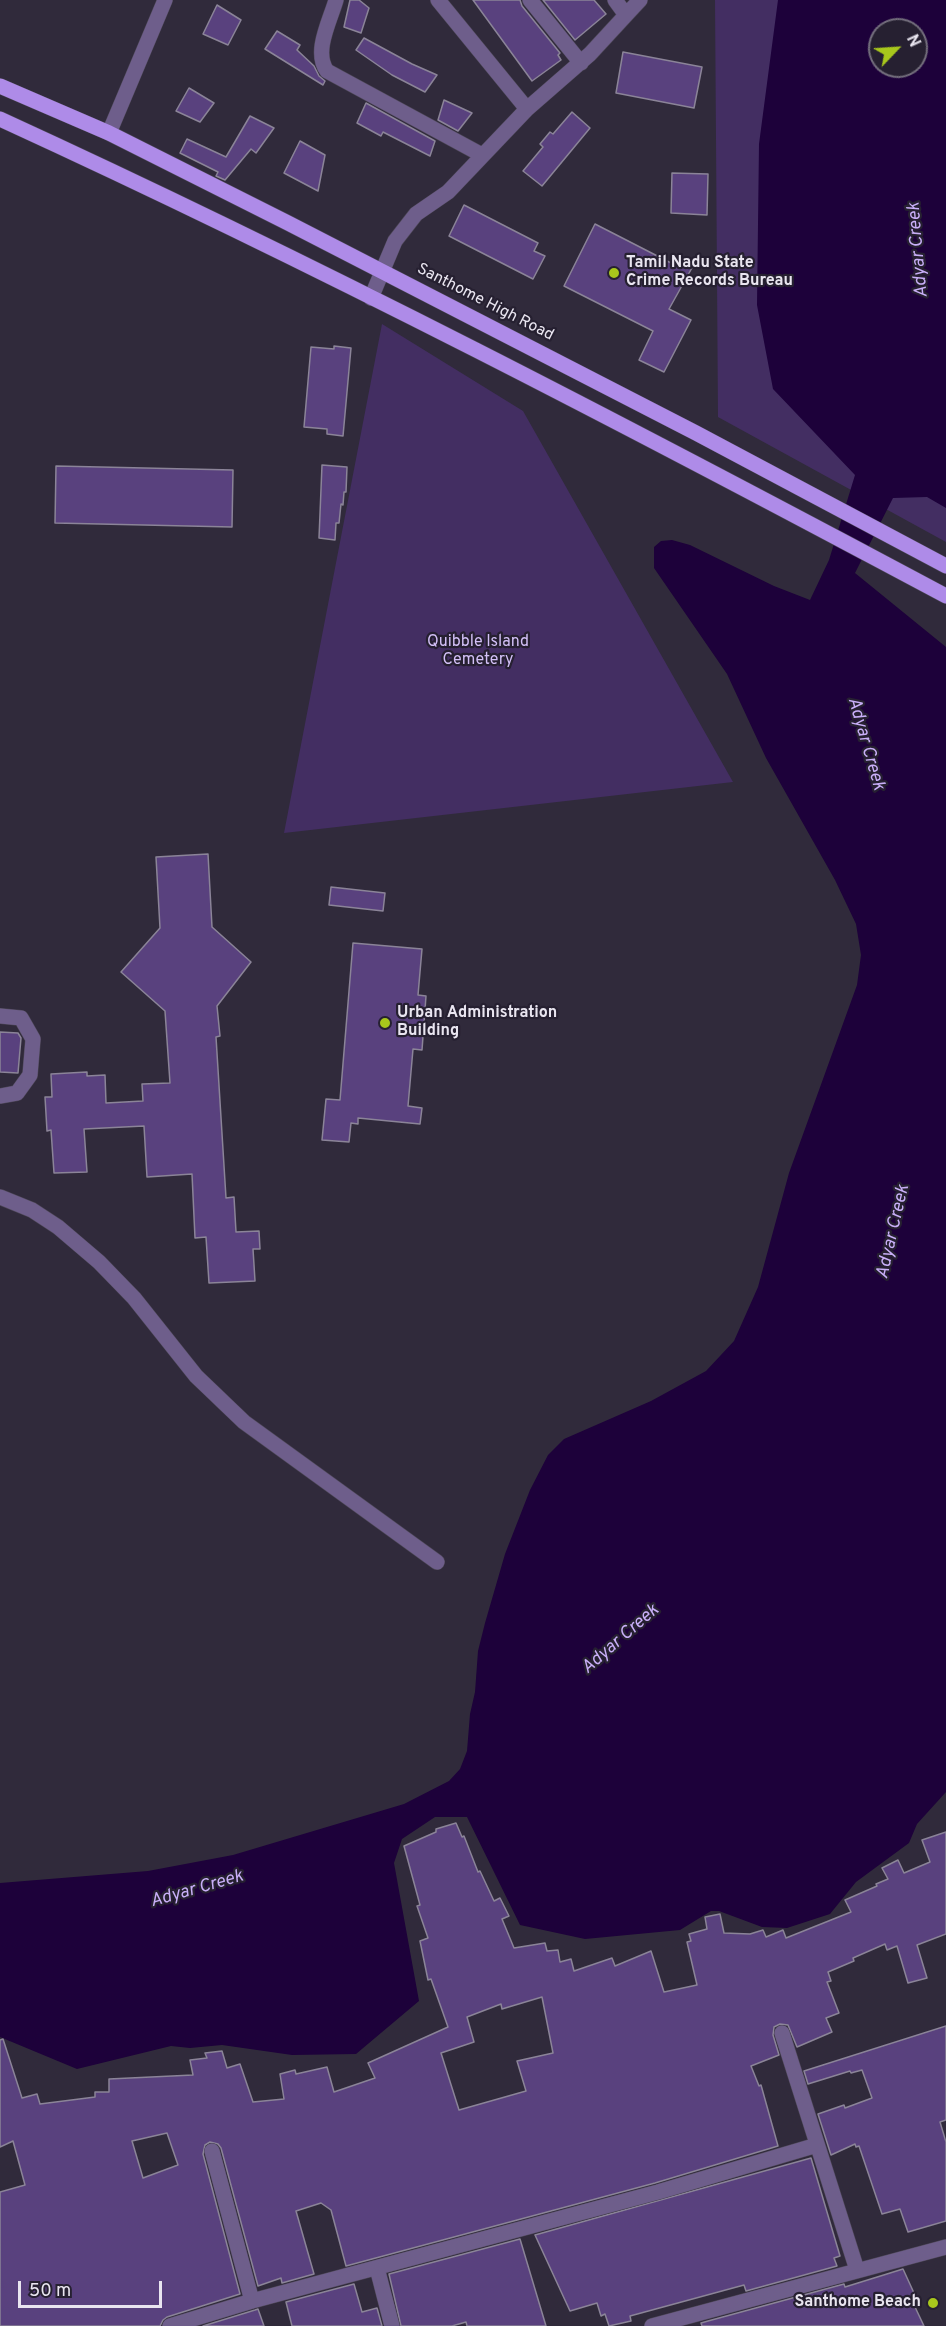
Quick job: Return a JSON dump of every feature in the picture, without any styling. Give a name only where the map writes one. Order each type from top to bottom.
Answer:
[{"type":"main road","name":"Santhome High Road","points":[[0,86],[109,133],[383,271],[946,566]]},
{"type":"main road","points":[[0,119],[371,298],[682,455],[946,596]]},
{"type":"street","points":[[109,133],[165,0]]},
{"type":"street","points":[[336,0],[320,53],[321,64],[327,71],[482,155]]},
{"type":"street","points":[[438,0],[527,109]]},
{"type":"street","points":[[530,0],[580,63]]},
{"type":"street","points":[[615,0],[626,15]]},
{"type":"street","points":[[371,298],[395,241],[416,214],[448,192],[527,109],[580,63],[640,0]]},
{"type":"street","points":[[0,1016],[21,1018],[33,1039],[30,1075],[17,1093],[0,1096]]},
{"type":"street","points":[[0,1197],[32,1210],[58,1227],[99,1262],[134,1298],[196,1376],[244,1422],[437,1562]]},
{"type":"street","points":[[782,2033],[857,2270]]},
{"type":"street","points":[[170,2326],[252,2301],[658,2192],[817,2145]]},
{"type":"street","points":[[212,2151],[252,2301]]},
{"type":"street","points":[[652,2326],[946,2247]]},
{"type":"street","points":[[377,2268],[392,2326]]},
{"type":"green space","points":[[715,0],[946,0],[946,542],[718,417]]},
{"type":"green space","name":"Quibble Island Cemetery","points":[[382,324],[523,411],[733,782],[284,833]]},
{"type":"water","name":"Adyar Creek","points":[[778,0],[946,0],[946,508],[927,497],[893,498],[855,573],[946,647],[946,1792],[917,1824],[909,1843],[856,1882],[830,1914],[787,1928],[762,1927],[719,1911],[711,1911],[680,1930],[585,1939],[520,1925],[467,1817],[435,1817],[402,1839],[394,1863],[419,2001],[356,2054],[292,2055],[222,2045],[190,2048],[171,2046],[77,2069],[0,2037],[0,1883],[148,1871],[233,1855],[404,1804],[449,1781],[460,1769],[467,1751],[478,1651],[505,1554],[530,1490],[548,1455],[564,1439],[651,1401],[706,1371],[734,1341],[758,1287],[789,1173],[857,985],[861,955],[856,924],[835,880],[766,758],[727,674],[654,568],[654,547],[661,541],[672,540],[690,545],[774,586],[810,600],[829,560],[855,475],[773,389],[757,305],[759,144]]},
{"type":"building","points":[[350,0],[359,0],[369,8],[361,33],[344,27]]},
{"type":"building","points":[[473,0],[520,0],[522,6],[560,53],[558,55],[561,60],[532,81]]},
{"type":"building","points":[[543,0],[594,0],[606,14],[575,40]]},
{"type":"building","points":[[217,5],[241,20],[228,45],[203,34]]},
{"type":"building","points":[[277,31],[300,45],[297,50],[314,66],[319,76],[325,81],[323,85],[265,49]]},
{"type":"building","points":[[364,38],[437,75],[425,92],[392,75],[356,50]]},
{"type":"building","points":[[623,52],[702,67],[694,108],[616,93]]},
{"type":"building","points":[[189,88],[214,103],[200,122],[176,111]]},
{"type":"building","points":[[444,100],[472,113],[458,131],[438,120]]},
{"type":"building","points":[[366,103],[435,141],[430,156],[383,132],[381,136],[357,123]]},
{"type":"building","points":[[572,112],[590,128],[542,186],[523,171],[543,147],[540,144],[550,132],[553,134]]},
{"type":"building","points":[[250,116],[274,128],[256,153],[251,149],[225,180],[216,176],[218,172],[180,153],[187,139],[226,157]]},
{"type":"building","points":[[300,141],[325,155],[318,191],[284,173]]},
{"type":"building","points":[[672,173],[708,174],[707,215],[671,213]]},
{"type":"building","points":[[464,205],[538,243],[534,251],[545,256],[533,279],[449,236]]},
{"type":"building","name":"Tamil Nadu State Crime Records Bureau","points":[[595,224],[673,264],[677,257],[693,266],[669,309],[691,320],[664,372],[639,360],[653,331],[564,286]]},
{"type":"building","points":[[334,346],[351,348],[343,436],[327,434],[327,429],[304,427],[311,347],[334,349]]},
{"type":"building","points":[[322,465],[347,467],[346,492],[344,492],[343,505],[341,504],[339,523],[336,523],[335,540],[319,538]]},
{"type":"building","points":[[56,466],[233,470],[232,527],[55,523]]},
{"type":"building","points":[[208,854],[212,927],[251,962],[217,1006],[220,1036],[216,1037],[226,1198],[234,1197],[236,1232],[259,1231],[260,1249],[253,1249],[255,1281],[209,1283],[206,1237],[195,1238],[192,1174],[147,1177],[144,1126],[84,1129],[87,1172],[54,1173],[51,1130],[47,1131],[45,1097],[52,1097],[51,1074],[87,1072],[87,1076],[105,1075],[106,1103],[143,1101],[142,1084],[170,1083],[165,1011],[121,972],[160,928],[156,857]]},
{"type":"building","points":[[331,887],[385,893],[383,911],[329,905]]},
{"type":"building","name":"Urban Administration Building","points":[[353,943],[422,949],[418,995],[426,996],[422,1050],[413,1049],[408,1106],[422,1108],[420,1124],[358,1118],[358,1124],[351,1123],[349,1142],[322,1140],[326,1099],[340,1100]]},
{"type":"building","points":[[0,1032],[18,1033],[21,1038],[18,1073],[0,1072]]},
{"type":"building","points":[[456,1823],[494,1901],[500,1898],[509,1916],[502,1919],[514,1948],[545,1943],[547,1951],[558,1950],[560,1962],[571,1959],[574,1971],[612,1958],[615,1966],[651,1951],[664,1992],[697,1985],[687,1942],[691,1941],[689,1934],[707,1929],[705,1917],[720,1914],[724,1933],[750,1934],[763,1930],[766,1937],[783,1930],[786,1938],[851,1912],[845,1900],[888,1879],[882,1868],[898,1860],[904,1873],[930,1862],[922,1840],[946,1832],[946,1934],[917,1945],[927,1978],[908,1983],[897,1946],[887,1950],[885,1944],[828,1972],[831,1981],[827,1982],[839,2013],[826,2018],[832,2032],[797,2047],[788,2025],[780,2024],[774,2027],[773,2035],[779,2055],[751,2066],[759,2086],[761,2085],[778,2146],[655,2183],[346,2266],[331,2210],[321,2203],[296,2211],[314,2274],[282,2283],[281,2278],[258,2286],[221,2148],[218,2144],[210,2142],[205,2145],[203,2154],[240,2294],[167,2317],[160,2326],[0,2326],[0,2192],[25,2185],[13,2141],[0,2147],[0,2040],[3,2039],[22,2098],[37,2094],[40,2104],[95,2097],[95,2092],[109,2092],[109,2079],[193,2075],[190,2060],[207,2058],[205,2053],[222,2051],[227,2068],[240,2064],[253,2102],[284,2099],[280,2074],[295,2070],[296,2074],[327,2067],[334,2092],[375,2078],[368,2063],[448,2027],[431,1979],[428,1980],[420,1941],[428,1938],[417,1906],[420,1905],[404,1846],[436,1832],[436,1829]],"holes":[[[542,1997],[553,2053],[517,2061],[526,2091],[459,2110],[441,2053],[474,2042],[467,2017],[501,2004],[502,2009]],[[167,2133],[178,2165],[143,2178],[132,2141]]]},
{"type":"building","points":[[946,2026],[946,2120],[940,2122],[946,2142],[946,2221],[908,2232],[900,2209],[882,2214],[859,2146],[856,2147],[855,2144],[831,2155],[818,2114],[844,2105],[845,2108],[872,2098],[862,2070],[851,2073],[850,2071],[808,2084],[804,2071]]},
{"type":"building","points":[[811,2158],[840,2256],[834,2258],[837,2266],[746,2291],[744,2285],[630,2316],[631,2321],[609,2326],[605,2314],[601,2316],[597,2303],[570,2311],[535,2235]]},
{"type":"building","points":[[520,2239],[546,2326],[467,2326],[466,2322],[452,2326],[401,2326],[389,2274]]},
{"type":"building","points":[[903,2269],[914,2293],[918,2306],[915,2307],[924,2326],[702,2326],[701,2323],[844,2284],[845,2287]]},
{"type":"building","points":[[354,2284],[362,2312],[377,2308],[382,2326],[292,2326],[286,2302]]},
{"type":"building","points":[[258,2309],[264,2326],[203,2326],[255,2310]]},
{"type":"place","name":"Tamil Nadu State Crime Records Bureau","points":[[614,273]]},
{"type":"place","name":"Urban Administration Building","points":[[385,1023]]},
{"type":"place","name":"Santhome Beach","points":[[933,2303]]}]
